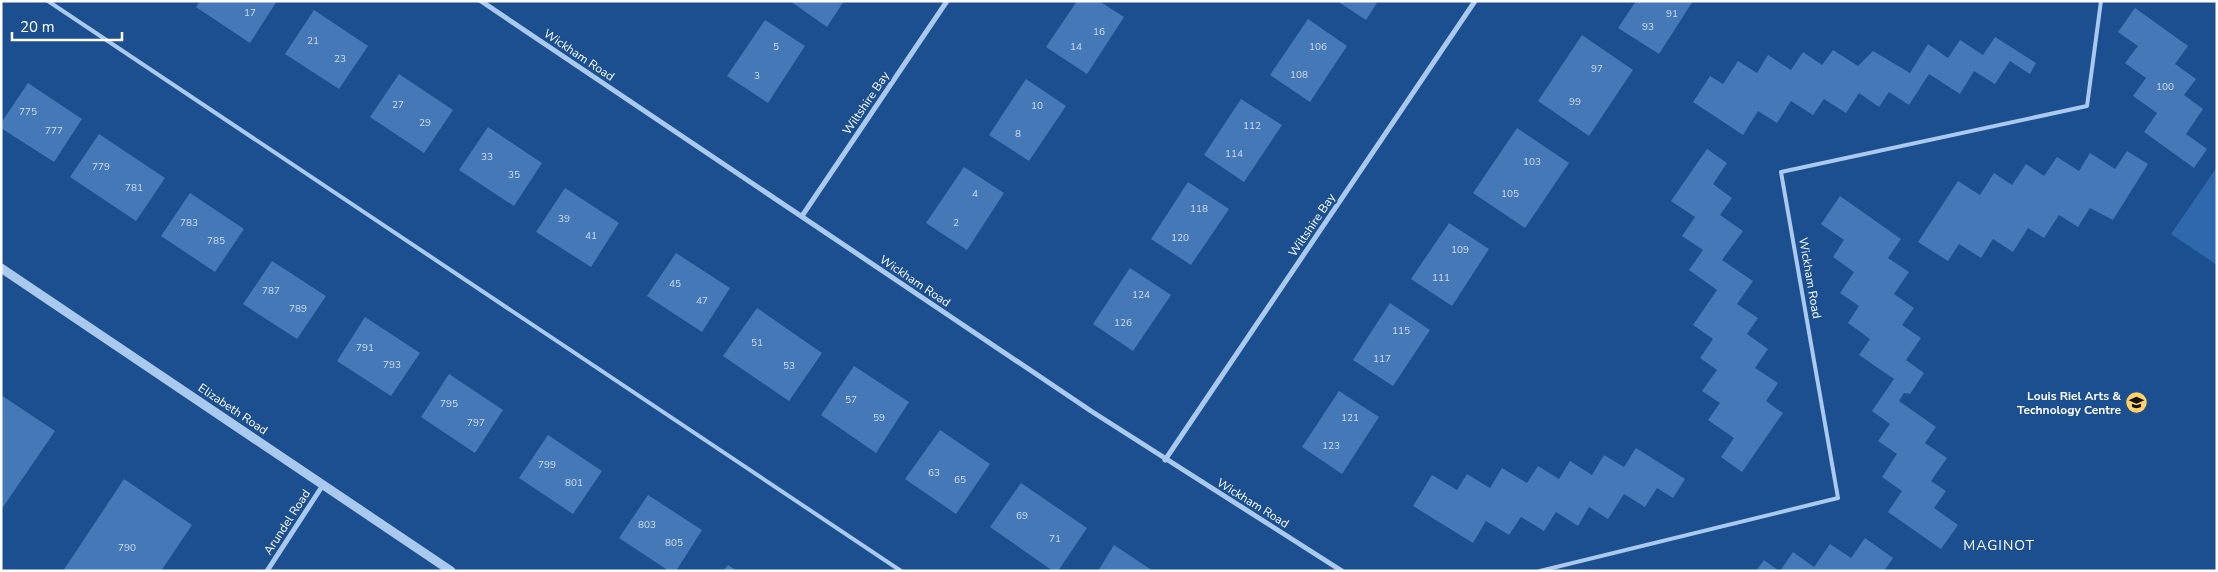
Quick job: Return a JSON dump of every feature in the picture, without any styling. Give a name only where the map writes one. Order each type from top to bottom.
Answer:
[{"type":"street","name":"Wickham Road","points":[[481,1],[1165,460],[1342,571]]},
{"type":"street","name":"Wiltshire Bay","points":[[802,216],[947,1]]},
{"type":"street","name":"Wiltshire Bay","points":[[1165,460],[1475,1]]},
{"type":"street","name":"Elizabeth Road","points":[[1,268],[452,571]]},
{"type":"street","name":"Arundel Road","points":[[267,571],[323,485]]},
{"type":"lane","points":[[48,1],[901,571]]},
{"type":"lane","name":"Wickham Road","points":[[1540,571],[1838,498],[1781,172],[2086,106],[2101,1]]},
{"type":"shaded area","points":[[2217,167],[2217,265],[2171,234]]},
{"type":"building","points":[[200,1],[277,1],[250,43],[196,7]]},
{"type":"building","points":[[790,1],[844,1],[827,27]]},
{"type":"building","points":[[1077,1],[1099,1],[1124,17],[1087,74],[1046,47]]},
{"type":"building","points":[[1337,1],[1378,1],[1366,20]]},
{"type":"building","points":[[1636,1],[1693,1],[1659,54],[1618,28]]},
{"type":"building","points":[[2135,8],[2188,46],[2175,64],[2196,79],[2184,95],[2203,109],[2186,134],[2207,149],[2194,168],[2144,132],[2157,113],[2133,96],[2146,78],[2125,63],[2138,46],[2118,32]]},
{"type":"building","points":[[314,10],[368,46],[339,89],[285,54]]},
{"type":"building","points":[[1308,19],[1347,46],[1310,102],[1270,75]]},
{"type":"building","points":[[765,20],[805,46],[768,103],[727,76]]},
{"type":"building","points":[[1582,35],[1633,70],[1589,136],[1538,101]]},
{"type":"building","points":[[1995,37],[2036,63],[2030,74],[2010,61],[1995,84],[1974,71],[1960,94],[1929,74],[1909,105],[1889,92],[1879,107],[1859,93],[1846,113],[1824,99],[1813,115],[1791,101],[1777,123],[1758,111],[1743,135],[1693,102],[1710,76],[1723,84],[1738,61],[1757,73],[1768,55],[1791,70],[1803,52],[1822,65],[1833,50],[1858,66],[1873,51],[1910,73],[1928,44],[1948,58],[1960,40],[1983,55]]},
{"type":"building","points":[[399,74],[453,110],[424,153],[370,117]]},
{"type":"building","points":[[1026,79],[1066,106],[1029,161],[989,135]]},
{"type":"building","points":[[28,83],[82,119],[54,162],[1,128],[1,123]]},
{"type":"building","points":[[1241,99],[1282,125],[1244,182],[1204,155]]},
{"type":"building","points":[[488,127],[542,163],[514,206],[459,170]]},
{"type":"building","points":[[1517,128],[1569,163],[1525,228],[1473,193]]},
{"type":"building","points":[[99,134],[165,178],[136,221],[70,177]]},
{"type":"building","points":[[1707,149],[1727,163],[1713,184],[1732,198],[1720,215],[1743,231],[1722,260],[1753,281],[1737,304],[1758,318],[1747,334],[1768,349],[1755,368],[1778,383],[1766,401],[1783,413],[1742,472],[1721,457],[1734,438],[1708,420],[1720,403],[1702,391],[1717,370],[1700,358],[1713,339],[1693,325],[1717,290],[1689,270],[1703,250],[1682,236],[1695,217],[1671,201]]},
{"type":"building","points":[[2127,151],[2148,164],[2113,220],[2090,208],[2078,227],[2059,215],[2044,238],[2028,228],[2013,252],[1993,239],[1981,258],[1959,244],[1948,261],[1918,242],[1958,181],[1980,195],[1994,173],[2012,185],[2026,164],[2044,176],[2057,157],[2079,171],[2090,153],[2115,169]]},
{"type":"building","points":[[964,167],[1004,193],[967,250],[926,223]]},
{"type":"building","points":[[1188,182],[1229,209],[1191,265],[1151,239]]},
{"type":"building","points":[[565,188],[619,223],[591,267],[536,232]]},
{"type":"building","points":[[190,193],[244,229],[215,272],[161,236]]},
{"type":"building","points":[[1840,196],[1901,239],[1888,258],[1909,272],[1894,294],[1914,308],[1902,325],[1921,338],[1906,360],[1924,373],[1910,394],[1904,393],[1899,401],[1936,427],[1925,443],[1947,458],[1931,481],[1946,491],[1934,508],[1958,525],[1941,549],[1888,512],[1902,491],[1882,477],[1897,454],[1878,441],[1890,424],[1872,411],[1894,379],[1859,355],[1870,339],[1848,323],[1859,306],[1840,293],[1854,272],[1833,257],[1844,240],[1821,224]]},
{"type":"building","points":[[1449,223],[1489,249],[1452,306],[1411,279]]},
{"type":"building","points":[[676,253],[730,288],[702,332],[647,296]]},
{"type":"building","points":[[272,261],[326,296],[297,339],[243,304]]},
{"type":"building","points":[[1130,268],[1171,295],[1133,351],[1093,324]]},
{"type":"building","points":[[1390,303],[1430,330],[1393,386],[1353,360]]},
{"type":"building","points":[[757,308],[822,353],[789,401],[723,356]]},
{"type":"building","points":[[365,317],[420,353],[391,396],[337,361]]},
{"type":"building","points":[[854,366],[909,402],[876,453],[821,415]]},
{"type":"building","points":[[449,374],[503,410],[475,453],[421,417]]},
{"type":"building","points":[[1339,391],[1379,417],[1342,474],[1302,447]]},
{"type":"building","points":[[1,395],[55,431],[1,510]]},
{"type":"building","points":[[940,430],[990,464],[956,514],[905,479]]},
{"type":"building","points":[[548,435],[602,471],[573,514],[519,478]]},
{"type":"building","points":[[1636,448],[1685,479],[1673,498],[1657,488],[1645,507],[1624,494],[1608,519],[1589,507],[1578,526],[1556,512],[1544,531],[1521,517],[1509,535],[1486,521],[1473,543],[1413,506],[1432,475],[1457,490],[1467,474],[1490,488],[1502,468],[1527,483],[1538,466],[1559,479],[1570,461],[1592,475],[1604,455],[1624,467]]},
{"type":"building","points":[[124,479],[192,525],[161,571],[63,571]]},
{"type":"building","points":[[1021,483],[1087,528],[1058,571],[1053,571],[990,527]]},
{"type":"building","points":[[648,495],[702,530],[676,571],[669,571],[619,538]]},
{"type":"building","points":[[1865,538],[1893,558],[1884,571],[1780,571],[1793,552],[1814,567],[1830,544],[1851,558]]},
{"type":"building","points":[[1114,545],[1153,571],[1098,571]]},
{"type":"building","points":[[1764,560],[1779,571],[1756,571]]},
{"type":"building","points":[[728,565],[737,571],[723,571]]},
{"type":"place","name":"Louis Riel Arts & Technology Centre","points":[[2137,403]]},
{"type":"district","name":"MAGINOT","points":[[1999,545]]}]
